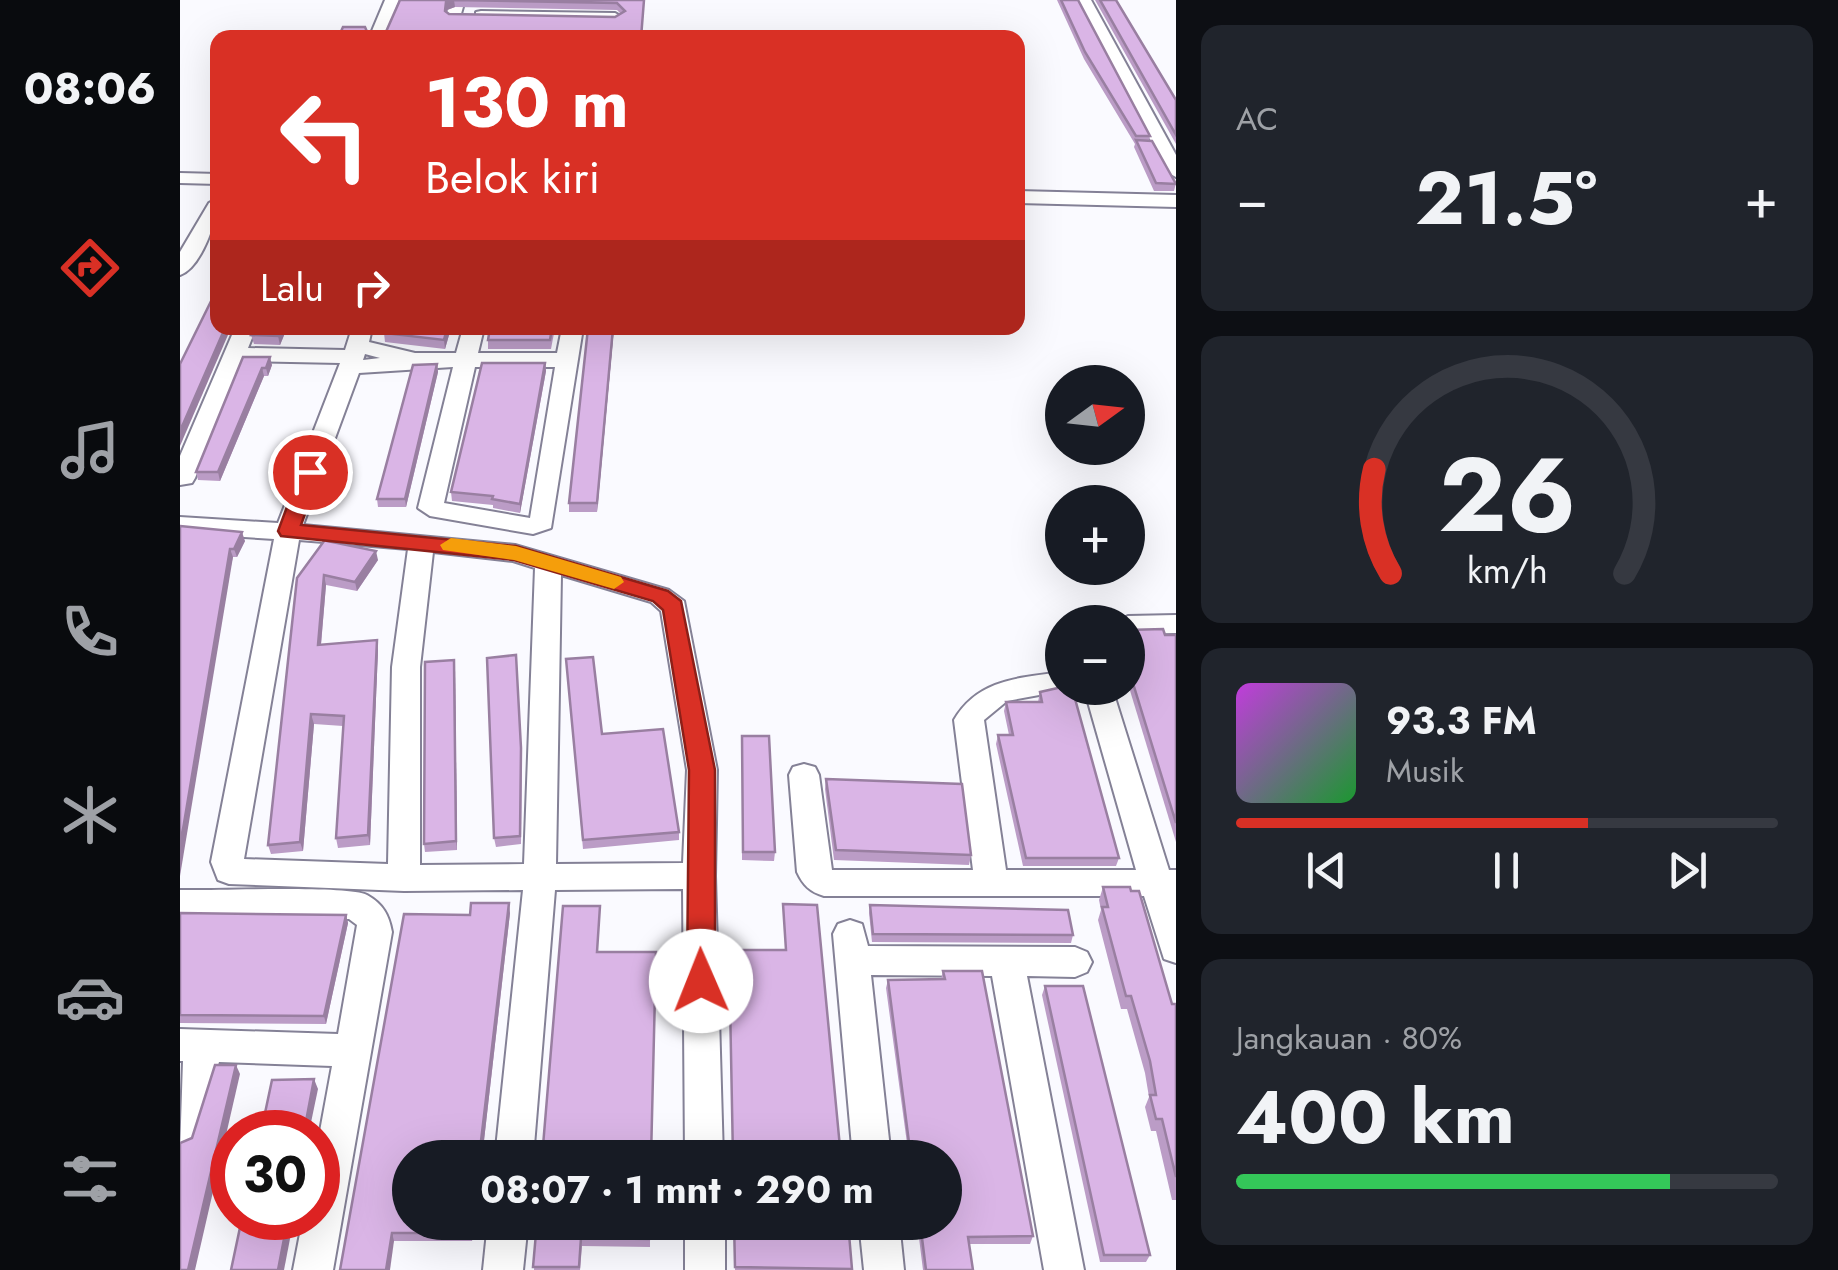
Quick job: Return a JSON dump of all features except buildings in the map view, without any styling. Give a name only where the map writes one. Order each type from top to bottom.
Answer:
[{"type":"street","points":[[379,30],[392,0]]},
{"type":"street","points":[[1084,0],[1176,172]]},
{"type":"street","points":[[457,8],[616,8]]},
{"type":"street","points":[[180,200],[187,178]]},
{"type":"street","points":[[1025,198],[1174,203]]},
{"type":"street","points":[[182,260],[210,216]]},
{"type":"street","points":[[182,478],[241,335]]},
{"type":"street","points":[[471,335],[430,508],[534,526],[542,522],[571,335]]},
{"type":"street","points":[[233,354],[355,350],[415,360],[568,360]]},
{"type":"street","points":[[355,350],[292,519],[227,862],[230,871],[404,878],[699,876]]},
{"type":"street","points":[[180,525],[292,519],[422,543],[516,553],[660,596],[674,606],[702,770],[699,876],[704,1140]]},
{"type":"street","points":[[404,878],[408,675],[422,543]]},
{"type":"street","points":[[516,1140],[540,879],[548,561]]},
{"type":"street","points":[[1145,625],[1176,624]]},
{"type":"street","points":[[990,881],[969,720],[976,704],[987,695],[1045,685]]},
{"type":"street","points":[[1104,705],[1166,883],[1176,949]]},
{"type":"street","points":[[804,776],[813,872],[824,883],[1166,883]]},
{"type":"street","points":[[180,904],[356,905],[367,911],[376,926],[313,1270]]},
{"type":"street","points":[[870,1140],[850,947],[1007,962],[1075,962]]},
{"type":"street","points":[[1007,962],[1064,1270]]},
{"type":"street","points":[[180,1134],[193,1045],[355,1052]]},
{"type":"street","points":[[503,1270],[506,1240]]},
{"type":"street","points":[[704,1240],[705,1270]]},
{"type":"street","points":[[880,1240],[884,1270]]},
{"type":"slow traffic","points":[[451,545],[516,553],[614,582]]},
{"type":"route","points":[[310,472],[288,531],[375,536],[516,553],[660,596],[674,606],[702,770],[701,981]]}]
